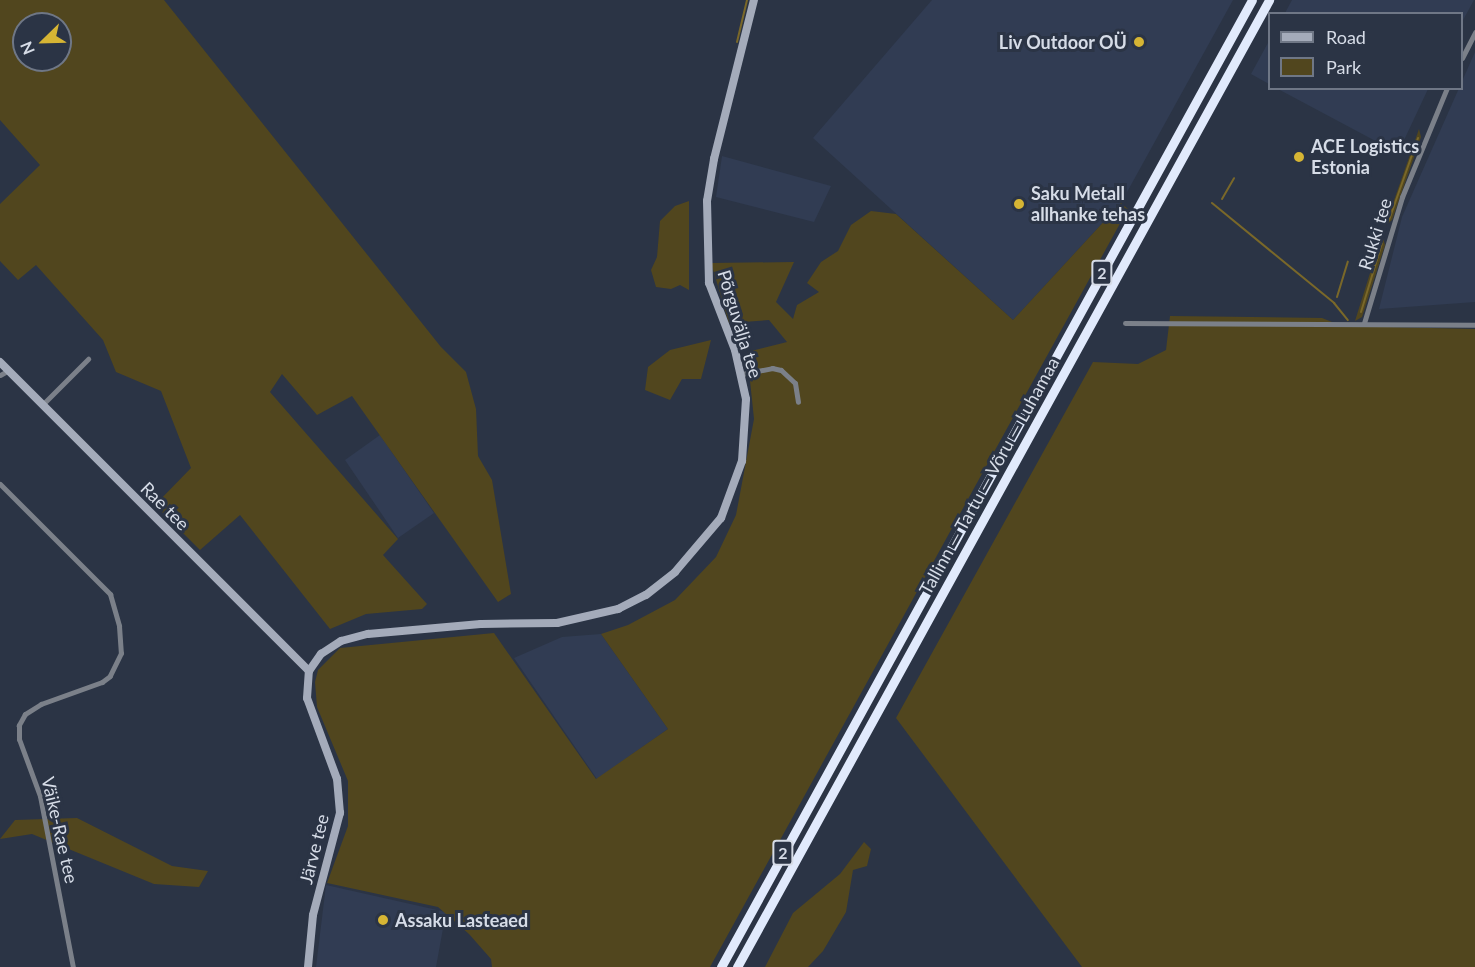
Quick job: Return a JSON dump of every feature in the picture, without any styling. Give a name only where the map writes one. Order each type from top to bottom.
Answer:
[{"type":"highway","name":"Tallinn — Tartu — Võru — Luhamaa","points":[[721,967],[1252,0]]},
{"type":"highway","name":"Tallinn — Tartu — Võru — Luhamaa","points":[[737,967],[1269,0]]},
{"type":"street","name":"Põrguvälja tee","points":[[309,671],[328,648],[355,637],[481,624],[578,620],[618,609],[664,582],[716,526],[739,474],[745,448],[742,374],[709,283],[706,231],[714,159],[754,0]]},
{"type":"street","points":[[1463,54],[1475,32]]},
{"type":"street","name":"Rukki tee","points":[[1364,323],[1402,197],[1446,90]]},
{"type":"street","points":[[1125,323],[1235,323],[1270,327],[1364,323],[1475,325]]},
{"type":"street","points":[[43,404],[88,359]]},
{"type":"street","name":"Rae tee","points":[[0,362],[309,671]]},
{"type":"street","points":[[742,374],[772,368],[781,370],[795,383],[798,402]]},
{"type":"street","points":[[0,375],[9,370]]},
{"type":"street","name":"Väike-Rae tee","points":[[0,484],[110,594],[119,626],[121,653],[110,675],[102,682],[42,704],[25,714],[20,725],[19,739],[40,796],[73,967]]},
{"type":"street","name":"Järve tee","points":[[308,967],[313,915],[337,830],[340,796],[332,765],[310,711],[306,687],[309,671]]},
{"type":"shaded area","points":[[932,0],[1233,0],[1121,203],[1013,320],[813,138]]},
{"type":"shaded area","points":[[1292,0],[1474,0],[1463,20],[1463,12],[1286,12]]},
{"type":"shaded area","points":[[1268,43],[1268,83],[1251,74]]},
{"type":"shaded area","points":[[1475,52],[1475,302],[1379,309],[1402,217],[1458,90],[1463,90],[1463,79]]},
{"type":"shaded area","points":[[1280,90],[1428,90],[1398,153]]},
{"type":"shaded area","points":[[722,156],[831,186],[814,222],[716,197]]},
{"type":"shaded area","points":[[380,435],[434,513],[398,538],[345,460]]},
{"type":"shaded area","points":[[601,634],[668,729],[597,779],[514,658],[562,637]]},
{"type":"shaded area","name":"Assaku Lasteaed","points":[[326,885],[446,912],[436,967],[316,967]]},
{"type":"green space","points":[[0,0],[164,0],[441,347],[466,372],[476,409],[478,456],[492,480],[511,594],[498,602],[352,396],[317,415],[282,374],[270,392],[398,539],[383,555],[427,604],[422,609],[366,614],[330,629],[240,515],[200,550],[155,505],[191,468],[161,391],[116,372],[103,340],[36,265],[18,280],[0,261],[0,204],[40,165],[0,120]]},
{"type":"green space","points":[[1419,129],[1421,137],[1392,220],[1385,226]]},
{"type":"green space","points":[[689,201],[689,290],[680,285],[671,289],[656,287],[651,270],[657,257],[660,221],[675,206]]},
{"type":"green space","points":[[1121,203],[1128,209],[710,967],[492,967],[491,959],[469,934],[438,907],[327,883],[348,826],[348,781],[317,707],[315,682],[318,670],[340,648],[494,633],[596,779],[668,729],[601,634],[628,625],[675,600],[716,557],[736,515],[754,419],[747,352],[787,342],[769,320],[729,323],[711,263],[794,262],[776,302],[793,319],[797,305],[819,292],[807,283],[821,262],[838,251],[851,225],[871,211],[896,214],[1013,320]]},
{"type":"green space","points":[[1382,235],[1385,245],[1362,317],[1355,321]]},
{"type":"green space","points":[[1170,316],[1322,318],[1342,326],[1475,329],[1475,967],[1082,967],[896,718],[1093,362],[1138,364],[1166,350]]},
{"type":"green space","points":[[711,340],[701,379],[682,379],[670,400],[645,390],[648,367],[670,350]]},
{"type":"green space","points":[[77,818],[172,866],[208,871],[199,887],[154,884],[32,834],[0,839],[15,820]]},
{"type":"green space","points":[[864,842],[871,849],[867,866],[853,870],[846,912],[823,951],[808,967],[765,967],[793,913],[840,874]]},
{"type":"waterway","points":[[737,42],[747,0]]},
{"type":"waterway","points":[[1389,220],[1418,138]]},
{"type":"waterway","points":[[1222,199],[1234,178]]},
{"type":"waterway","points":[[1212,203],[1334,303],[1348,320]]},
{"type":"waterway","points":[[1361,312],[1382,243]]},
{"type":"waterway","points":[[1337,297],[1348,262]]},
{"type":"place","name":"Liv Outdoor OÜ","points":[[1139,42]]},
{"type":"place","name":"ACE Logistics Estonia","points":[[1299,157]]},
{"type":"place","name":"Saku Metall allhanke tehas","points":[[1019,204]]},
{"type":"place","name":"Assaku Lasteaed","points":[[383,920]]}]
